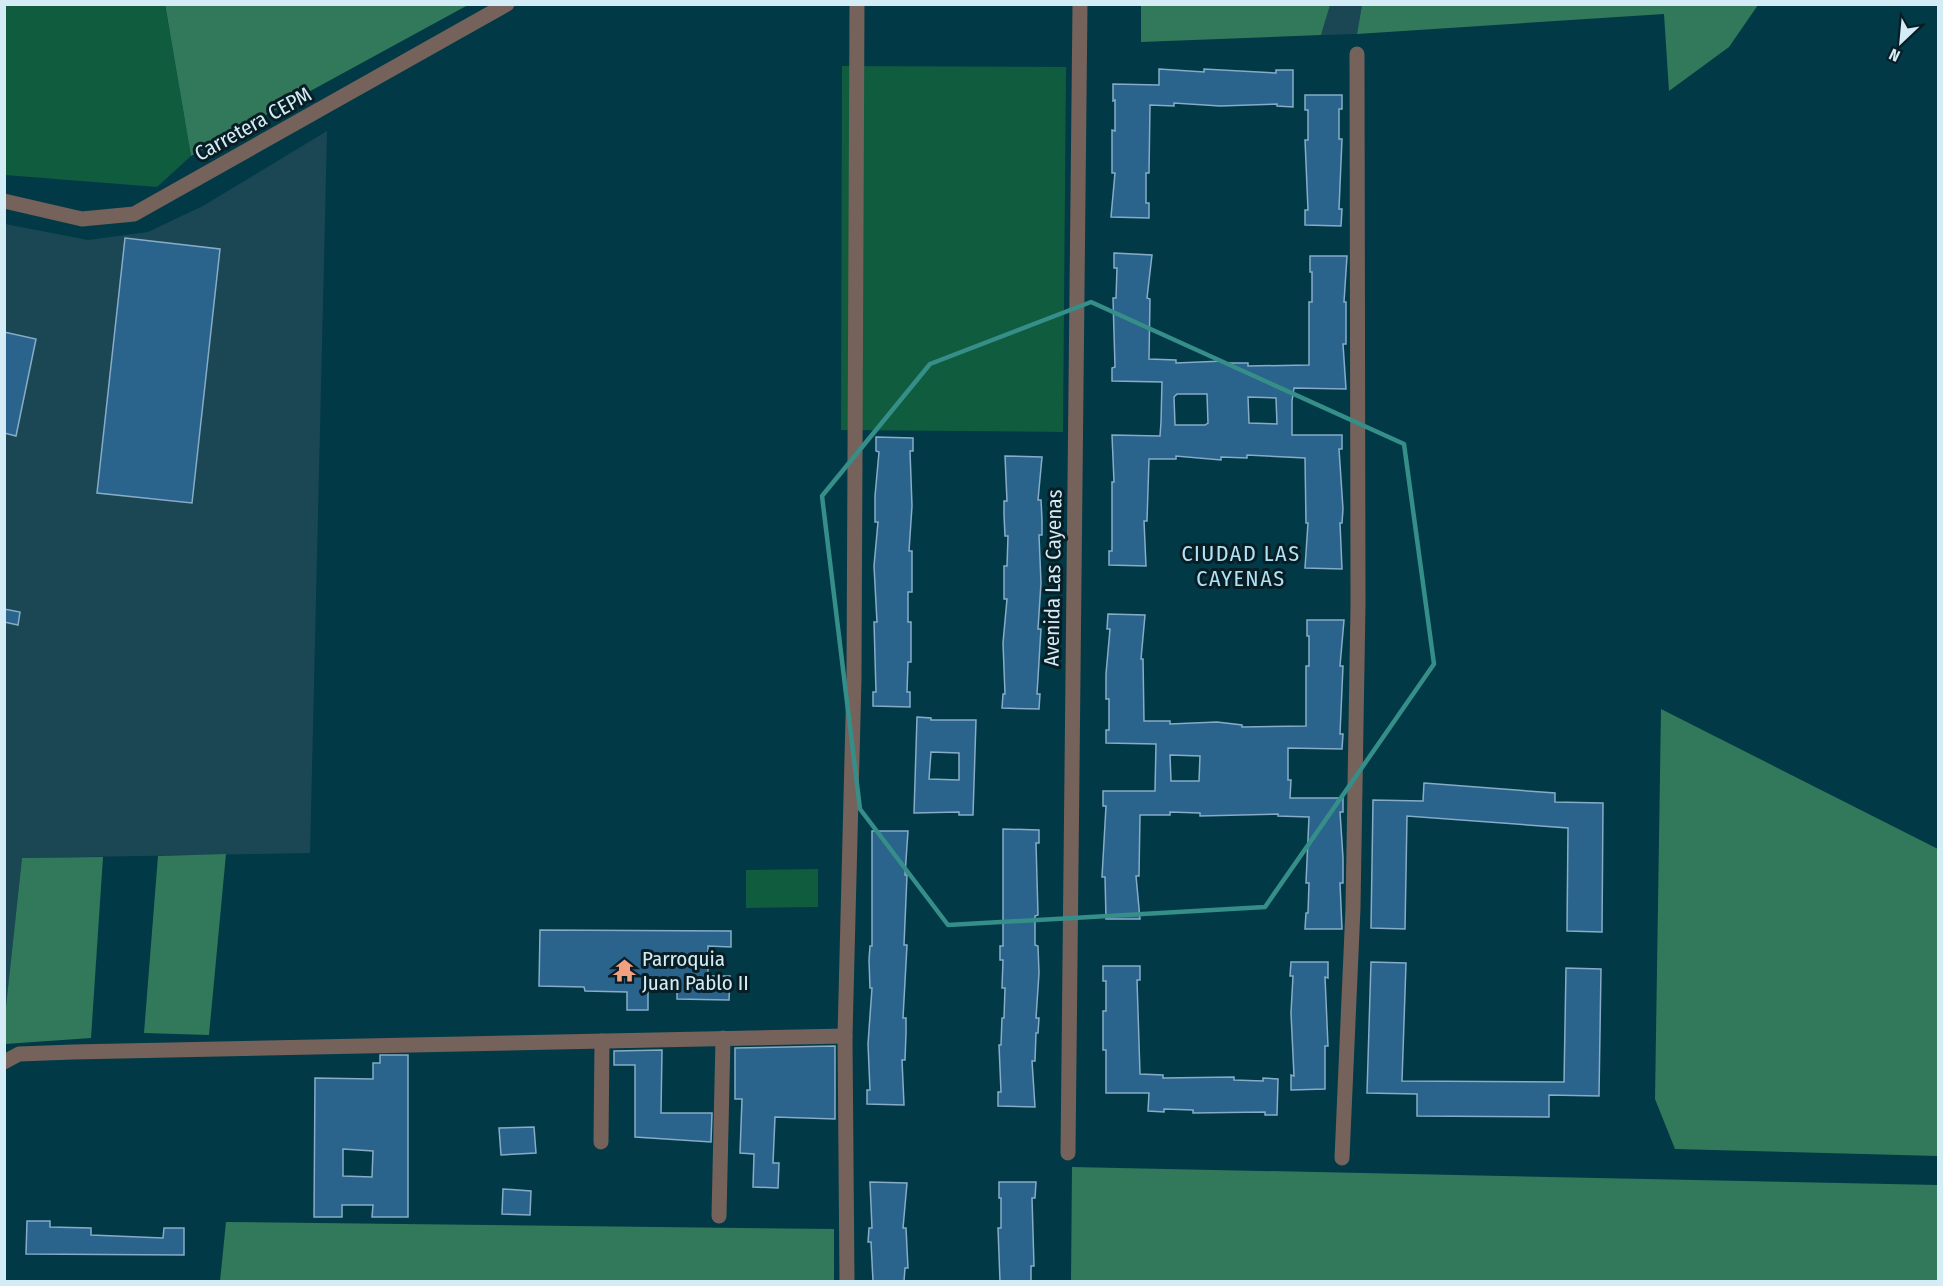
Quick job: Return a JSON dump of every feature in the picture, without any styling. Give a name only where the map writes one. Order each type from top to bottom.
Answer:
[{"type":"street","name":"Carretera CEPM","points":[[4,201],[82,219],[134,214],[507,4]]},
{"type":"street","points":[[847,1281],[845,1036],[854,678],[857,4]]},
{"type":"street","name":"Avenida Las Cayenas","points":[[1068,1153],[1080,4]]},
{"type":"street","points":[[1342,1158],[1353,909],[1357,615],[1357,54]]},
{"type":"street","points":[[4,1062],[19,1054],[40,1053],[845,1036]]},
{"type":"street","points":[[719,1216],[723,1038]]},
{"type":"street","points":[[601,1142],[602,1041]]},
{"type":"highlighted area","points":[[1091,302],[1404,444],[1434,664],[1265,907],[948,925],[860,809],[822,496],[930,364]]},
{"type":"shaded area","points":[[1330,5],[1362,5],[1357,34],[1321,35]]},
{"type":"shaded area","points":[[327,131],[310,853],[22,858],[5,1016],[5,224],[88,240],[148,232],[203,206]]},
{"type":"green space","points":[[165,4],[468,4],[468,5],[191,156]]},
{"type":"green space","points":[[1141,4],[1330,5],[1321,35],[1141,42]]},
{"type":"green space","points":[[1362,4],[1758,5],[1729,47],[1669,91],[1664,14],[1357,34]]},
{"type":"green space","points":[[4,5],[165,5],[191,156],[157,187],[5,175]]},
{"type":"green space","points":[[842,66],[1066,67],[1063,432],[841,430]]},
{"type":"green space","points":[[1661,709],[1938,849],[1938,1156],[1675,1149],[1655,1099]]},
{"type":"green space","points":[[226,854],[209,1035],[144,1033],[158,856]]},
{"type":"green space","points":[[103,857],[91,1038],[5,1044],[5,1016],[22,858]]},
{"type":"green space","points":[[818,869],[818,907],[746,908],[746,870]]},
{"type":"green space","points":[[1072,1167],[1938,1185],[1938,1281],[1071,1281]]},
{"type":"green space","points":[[226,1222],[834,1229],[834,1281],[220,1281]]},
{"type":"building","points":[[1159,69],[1276,73],[1276,70],[1293,70],[1293,107],[1277,106],[1277,104],[1220,106],[1174,103],[1174,106],[1150,105],[1149,173],[1146,173],[1146,203],[1149,203],[1149,218],[1111,217],[1115,173],[1112,173],[1112,130],[1115,131],[1113,84],[1159,85]]},
{"type":"building","points":[[1305,95],[1342,95],[1342,109],[1339,109],[1339,139],[1342,139],[1339,209],[1342,209],[1341,226],[1305,225],[1305,210],[1308,210],[1305,140],[1308,140],[1308,110],[1305,110]]},
{"type":"building","points":[[125,238],[220,249],[192,503],[97,493]]},
{"type":"building","points":[[1114,253],[1152,255],[1147,298],[1150,299],[1149,359],[1176,360],[1176,363],[1223,361],[1223,363],[1248,363],[1248,366],[1309,365],[1309,302],[1312,302],[1310,256],[1347,256],[1344,302],[1346,302],[1346,344],[1343,344],[1346,389],[1294,388],[1292,401],[1292,435],[1342,435],[1342,449],[1339,449],[1343,509],[1342,523],[1340,523],[1342,569],[1305,568],[1308,523],[1306,523],[1305,458],[1247,455],[1247,458],[1221,457],[1221,460],[1176,456],[1176,459],[1149,459],[1147,521],[1144,521],[1146,566],[1109,565],[1109,551],[1112,551],[1112,482],[1114,482],[1112,435],[1160,436],[1162,382],[1112,381],[1112,368],[1115,367],[1113,298],[1116,298],[1117,268],[1114,268]],"holes":[[[1177,394],[1207,394],[1208,423],[1205,425],[1175,425],[1174,397]],[[1248,397],[1276,398],[1277,424],[1249,423]]]},
{"type":"building","points":[[4,332],[36,339],[16,436],[4,433]]},
{"type":"building","points":[[876,437],[913,438],[913,451],[910,451],[912,506],[909,551],[912,551],[912,592],[908,592],[911,662],[908,662],[907,692],[910,692],[910,707],[873,706],[873,692],[876,692],[874,622],[877,622],[874,566],[878,522],[875,522],[875,496],[879,452],[876,451]]},
{"type":"building","points":[[1005,456],[1042,457],[1038,500],[1041,500],[1042,520],[1042,535],[1039,535],[1041,583],[1038,629],[1041,629],[1037,694],[1040,694],[1039,709],[1002,708],[1003,694],[1005,694],[1003,643],[1007,599],[1004,599],[1004,566],[1007,566],[1008,536],[1005,536],[1004,515],[1004,501],[1007,501]]},
{"type":"building","points":[[4,609],[20,612],[18,625],[4,622]]},
{"type":"building","points":[[1108,614],[1145,615],[1141,659],[1143,659],[1144,721],[1170,721],[1170,724],[1217,722],[1242,725],[1242,727],[1306,726],[1306,666],[1309,666],[1307,620],[1344,620],[1340,666],[1343,666],[1340,734],[1343,734],[1342,749],[1288,748],[1290,798],[1343,798],[1343,812],[1340,812],[1343,858],[1343,883],[1340,883],[1342,929],[1305,929],[1306,913],[1308,913],[1309,883],[1306,883],[1309,817],[1278,816],[1278,814],[1200,816],[1200,813],[1170,812],[1170,815],[1140,815],[1139,876],[1136,876],[1140,919],[1106,919],[1105,877],[1102,877],[1106,806],[1103,806],[1103,791],[1155,791],[1156,744],[1106,743],[1106,730],[1109,730],[1106,674],[1110,629],[1107,629]],"holes":[[[1170,755],[1200,756],[1199,781],[1171,781]]]},
{"type":"building","points":[[917,717],[931,718],[931,720],[976,720],[973,815],[959,815],[959,812],[914,813]],"holes":[[[931,752],[959,753],[959,780],[929,779]]]},
{"type":"building","points":[[1424,783],[1555,793],[1555,802],[1603,803],[1602,932],[1567,931],[1568,828],[1407,816],[1405,929],[1371,928],[1373,800],[1423,801]]},
{"type":"building","points":[[1003,829],[1039,830],[1039,843],[1036,843],[1038,915],[1035,916],[1035,945],[1038,946],[1039,973],[1036,1018],[1039,1018],[1035,1061],[1032,1061],[1035,1107],[998,1106],[998,1092],[1001,1092],[999,1045],[1001,1045],[1002,1018],[1004,1018],[1005,988],[1002,988],[1003,960],[1000,960],[1000,946],[1003,946]]},
{"type":"building","points":[[872,831],[908,831],[904,945],[907,945],[903,1018],[906,1018],[906,1033],[905,1060],[902,1060],[904,1105],[867,1104],[867,1090],[870,1090],[868,1044],[872,988],[870,988],[869,960],[870,946],[872,946]]},
{"type":"building","name":"Parroquia Juan Pablo II","points":[[540,930],[731,931],[731,947],[708,946],[708,976],[730,976],[729,1000],[677,999],[677,989],[648,989],[648,1010],[627,1010],[627,992],[585,991],[584,987],[539,986]]},
{"type":"building","points":[[1291,962],[1328,962],[1328,978],[1325,977],[1328,1046],[1325,1046],[1325,1089],[1291,1090],[1291,1075],[1294,1076]]},
{"type":"building","points":[[1371,962],[1406,963],[1402,1081],[1564,1082],[1566,968],[1601,969],[1599,1096],[1549,1095],[1549,1117],[1417,1116],[1417,1094],[1367,1093]]},
{"type":"building","points":[[1103,966],[1140,966],[1140,980],[1137,980],[1140,1074],[1163,1075],[1163,1078],[1234,1077],[1234,1080],[1263,1081],[1263,1078],[1278,1079],[1277,1115],[1265,1115],[1265,1112],[1193,1113],[1193,1110],[1164,1109],[1164,1112],[1148,1111],[1149,1093],[1106,1093],[1103,1011],[1106,1011],[1106,981],[1103,981]]},
{"type":"building","points":[[835,1046],[835,1119],[775,1117],[773,1163],[779,1163],[778,1188],[753,1187],[754,1154],[740,1153],[742,1099],[735,1099],[735,1048]]},
{"type":"building","points":[[662,1050],[661,1113],[712,1113],[711,1142],[635,1137],[635,1065],[614,1065],[614,1051]]},
{"type":"building","points":[[380,1055],[408,1055],[408,1217],[372,1217],[373,1205],[342,1205],[342,1217],[314,1217],[315,1078],[373,1079],[373,1063],[380,1063]],"holes":[[[343,1149],[373,1151],[372,1177],[343,1176]]]},
{"type":"building","points":[[534,1127],[536,1153],[501,1155],[499,1128]]},
{"type":"building","points":[[870,1182],[907,1183],[903,1228],[906,1228],[908,1268],[905,1268],[904,1281],[873,1281],[871,1242],[868,1242],[869,1228],[872,1228]]},
{"type":"building","points":[[999,1182],[1036,1182],[1035,1198],[1032,1198],[1034,1266],[1031,1266],[1031,1281],[1000,1281],[998,1228],[1001,1228],[1001,1198],[999,1198]]},
{"type":"building","points":[[503,1189],[531,1191],[530,1215],[502,1214]]},
{"type":"building","points":[[27,1221],[50,1221],[50,1227],[91,1228],[91,1235],[163,1238],[164,1228],[184,1228],[184,1255],[26,1254]]},
{"type":"place","name":"Parroquia Juan Pablo II","points":[[624,971]]},
{"type":"district","name":"CIUDAD LAS CAYENAS","points":[[1241,566]]}]
